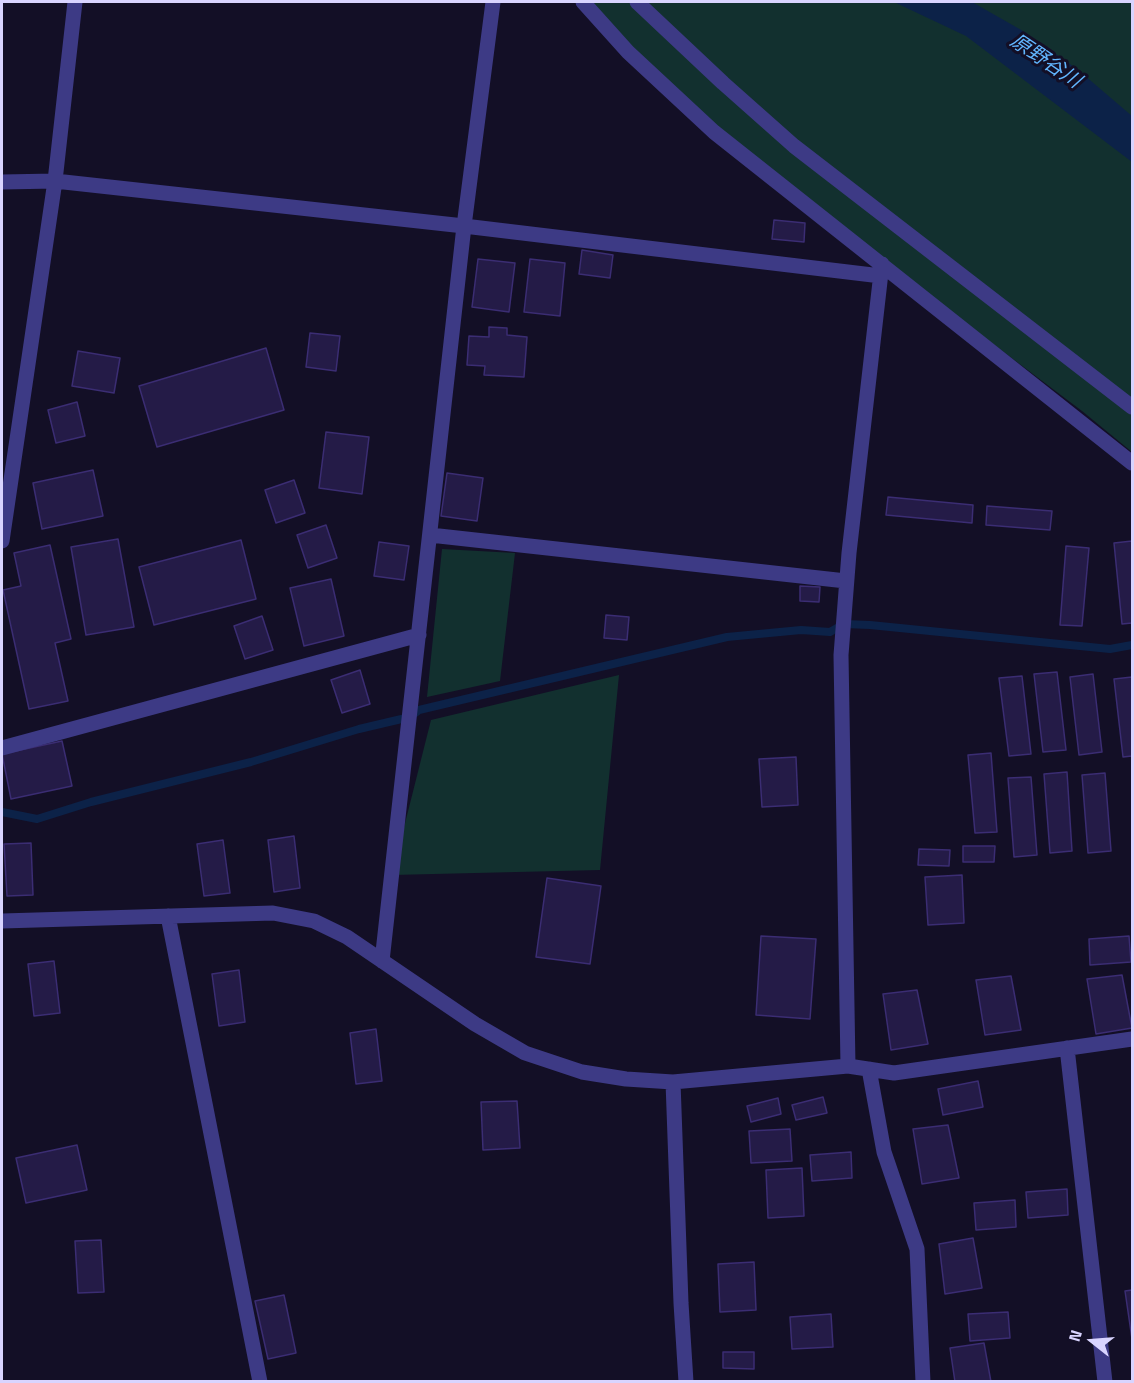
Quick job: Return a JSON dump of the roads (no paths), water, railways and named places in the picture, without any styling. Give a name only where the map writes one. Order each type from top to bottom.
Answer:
[{"type":"street","points":[[2,542],[55,181],[75,2]]},
{"type":"street","points":[[382,961],[464,226],[493,2]]},
{"type":"street","points":[[583,2],[628,52],[714,132],[881,270],[1132,463]]},
{"type":"street","points":[[637,2],[794,146],[1132,407]]},
{"type":"street","points":[[2,182],[55,181],[881,270]]},
{"type":"street","points":[[848,1066],[841,656],[846,581],[881,270]]},
{"type":"street","points":[[430,535],[846,581]]},
{"type":"street","points":[[2,748],[419,635]]},
{"type":"street","points":[[2,921],[273,914],[314,921],[347,937],[475,1024],[525,1053],[582,1072],[626,1079],[673,1082],[848,1066],[894,1073],[1132,1039]]},
{"type":"street","points":[[168,916],[260,1382]]},
{"type":"street","points":[[1067,1048],[1105,1382]]},
{"type":"street","points":[[869,1069],[884,1152],[917,1249],[923,1382]]},
{"type":"street","points":[[673,1082],[680,1296],[686,1382]]},
{"type":"water","name":"原野谷川","points":[[894,2],[972,2],[1023,31],[1077,69],[1132,116],[1132,162],[966,36]]},
{"type":"waterway","points":[[2,812],[37,819],[91,802],[251,762],[359,729],[410,717],[419,710],[727,637],[801,630],[830,632],[844,624],[1110,649],[1132,645]]}]
